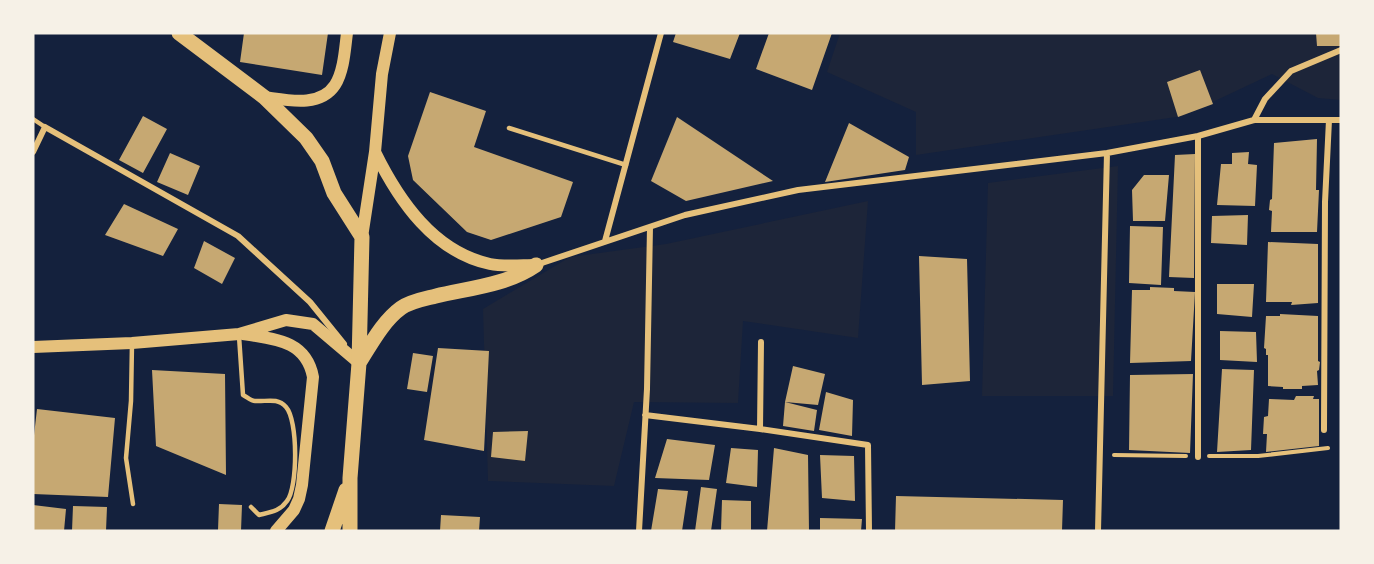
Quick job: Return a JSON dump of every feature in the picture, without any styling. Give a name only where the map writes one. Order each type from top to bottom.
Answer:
[{"type":"main road","points":[[179,33],[264,97],[306,138],[322,161],[334,193],[362,237]]},
{"type":"main road","points":[[264,97],[297,102],[326,94],[336,84],[347,33]]},
{"type":"main road","points":[[350,531],[350,478],[359,363],[362,237],[375,152],[382,74],[390,33]]},
{"type":"main road","points":[[375,152],[383,169],[419,222],[449,247],[470,258],[492,264],[536,265]]},
{"type":"main road","points":[[359,363],[385,325],[401,308],[416,301],[503,281],[521,275],[536,265]]},
{"type":"main road","points":[[33,347],[132,344],[239,333],[286,320],[313,324],[359,363]]},
{"type":"main road","points":[[239,333],[288,343],[297,348],[311,366],[313,377],[302,485],[294,510],[276,531]]},
{"type":"main road","points":[[332,531],[350,478]]},
{"type":"street","points":[[606,241],[661,33]]},
{"type":"street","points":[[1254,120],[1264,99],[1291,71],[1341,50]]},
{"type":"street","points":[[536,265],[685,215],[798,190],[1107,153],[1198,136],[1254,120],[1341,120]]},
{"type":"street","points":[[1324,430],[1325,202],[1329,120]]},
{"type":"street","points":[[33,152],[45,127],[238,236],[310,302],[359,363]]},
{"type":"street","points":[[1198,136],[1198,457]]},
{"type":"street","points":[[1098,531],[1107,153]]},
{"type":"street","points":[[639,531],[645,415],[650,227]]},
{"type":"street","points":[[760,429],[761,342]]},
{"type":"street","points":[[645,415],[868,445],[869,531]]},
{"type":"lane","points":[[33,119],[45,127]]},
{"type":"lane","points":[[509,128],[626,165]]},
{"type":"lane","points":[[239,333],[243,395],[253,401],[273,400],[285,406],[293,421],[295,474],[289,500],[277,511],[259,515],[251,507]]},
{"type":"lane","points":[[132,344],[131,401],[126,458],[133,504]]},
{"type":"path","points":[[1114,455],[1258,456],[1328,448]]},
{"type":"shaded area","points":[[840,33],[1341,33],[1341,100],[1318,98],[1272,74],[1183,116],[916,155],[916,112],[827,72]]},
{"type":"shaded area","points":[[1118,166],[1113,396],[982,396],[988,183]]},
{"type":"shaded area","points":[[868,201],[858,338],[743,321],[738,403],[634,402],[614,486],[488,481],[483,309],[570,257],[666,244]]},
{"type":"building","points":[[244,33],[328,33],[322,75],[240,62]]},
{"type":"building","points":[[676,33],[740,33],[730,59],[673,42]]},
{"type":"building","points":[[769,33],[832,33],[812,90],[756,69]]},
{"type":"building","points":[[1316,33],[1341,33],[1341,46],[1317,46]]},
{"type":"building","points":[[1200,70],[1213,104],[1178,117],[1167,82]]},
{"type":"building","points":[[430,92],[486,111],[474,147],[573,182],[561,217],[491,240],[467,232],[413,180],[408,156]]},
{"type":"building","points":[[143,116],[167,129],[143,173],[119,160]]},
{"type":"building","points":[[677,117],[773,181],[686,201],[651,181]]},
{"type":"building","points":[[849,123],[909,157],[905,170],[825,182]]},
{"type":"building","points":[[1317,139],[1316,190],[1319,190],[1317,232],[1271,232],[1272,211],[1269,210],[1272,199],[1274,143]]},
{"type":"building","points":[[1249,152],[1248,164],[1257,165],[1255,206],[1217,205],[1221,164],[1232,164],[1232,153]]},
{"type":"building","points":[[170,153],[200,166],[188,195],[157,182]]},
{"type":"building","points":[[1195,154],[1194,278],[1169,277],[1175,155]]},
{"type":"building","points":[[1144,175],[1169,175],[1165,221],[1133,221],[1132,190]]},
{"type":"building","points":[[124,204],[178,229],[163,256],[105,235]]},
{"type":"building","points":[[1248,215],[1247,245],[1211,243],[1212,216]]},
{"type":"building","points":[[1130,226],[1163,227],[1161,285],[1129,283]]},
{"type":"building","points":[[204,241],[235,258],[222,284],[194,268]]},
{"type":"building","points":[[1268,242],[1318,244],[1318,303],[1291,305],[1292,302],[1266,302]]},
{"type":"building","points":[[919,256],[967,259],[970,381],[922,385]]},
{"type":"building","points":[[1217,284],[1254,284],[1252,317],[1217,314]]},
{"type":"building","points":[[1150,287],[1195,292],[1191,361],[1130,363],[1132,290],[1150,290]]},
{"type":"building","points":[[1280,314],[1318,316],[1318,361],[1320,362],[1317,371],[1318,385],[1302,386],[1302,389],[1268,386],[1268,355],[1264,348],[1266,316],[1280,316]]},
{"type":"building","points":[[1220,331],[1256,332],[1257,362],[1220,360]]},
{"type":"building","points":[[438,348],[489,351],[484,451],[424,440]]},
{"type":"building","points":[[413,353],[433,356],[427,392],[407,389]]},
{"type":"building","points":[[793,366],[825,374],[818,405],[785,402]]},
{"type":"building","points":[[1222,369],[1254,370],[1251,450],[1217,452]]},
{"type":"building","points":[[152,370],[225,374],[226,475],[156,446]]},
{"type":"building","points":[[1193,374],[1190,453],[1129,450],[1130,375]]},
{"type":"building","points":[[826,392],[853,400],[852,436],[819,430]]},
{"type":"building","points":[[1296,396],[1314,396],[1313,399],[1319,399],[1319,446],[1266,452],[1267,434],[1263,434],[1264,417],[1268,416],[1269,399],[1294,400]]},
{"type":"building","points":[[785,402],[817,410],[814,431],[783,426]]},
{"type":"building","points":[[37,409],[115,418],[108,497],[33,494],[33,444]]},
{"type":"building","points":[[528,431],[525,461],[491,457],[493,432]]},
{"type":"building","points":[[667,439],[715,445],[709,480],[655,478]]},
{"type":"building","points":[[731,448],[758,450],[757,487],[726,483]]},
{"type":"building","points":[[774,448],[808,455],[809,531],[767,531]]},
{"type":"building","points":[[820,455],[854,456],[855,501],[822,498]]},
{"type":"building","points":[[701,487],[717,489],[711,531],[695,531]]},
{"type":"building","points":[[658,489],[688,491],[682,531],[651,531]]},
{"type":"building","points":[[896,496],[1063,500],[1062,531],[895,531]]},
{"type":"building","points":[[722,500],[751,501],[751,531],[721,531]]},
{"type":"building","points":[[219,504],[242,505],[241,531],[218,530]]},
{"type":"building","points":[[33,505],[66,509],[64,531],[33,531]]},
{"type":"building","points":[[73,506],[107,507],[106,531],[72,531]]},
{"type":"building","points":[[441,515],[480,517],[479,531],[440,531]]},
{"type":"building","points":[[820,518],[862,519],[861,531],[820,531]]}]
